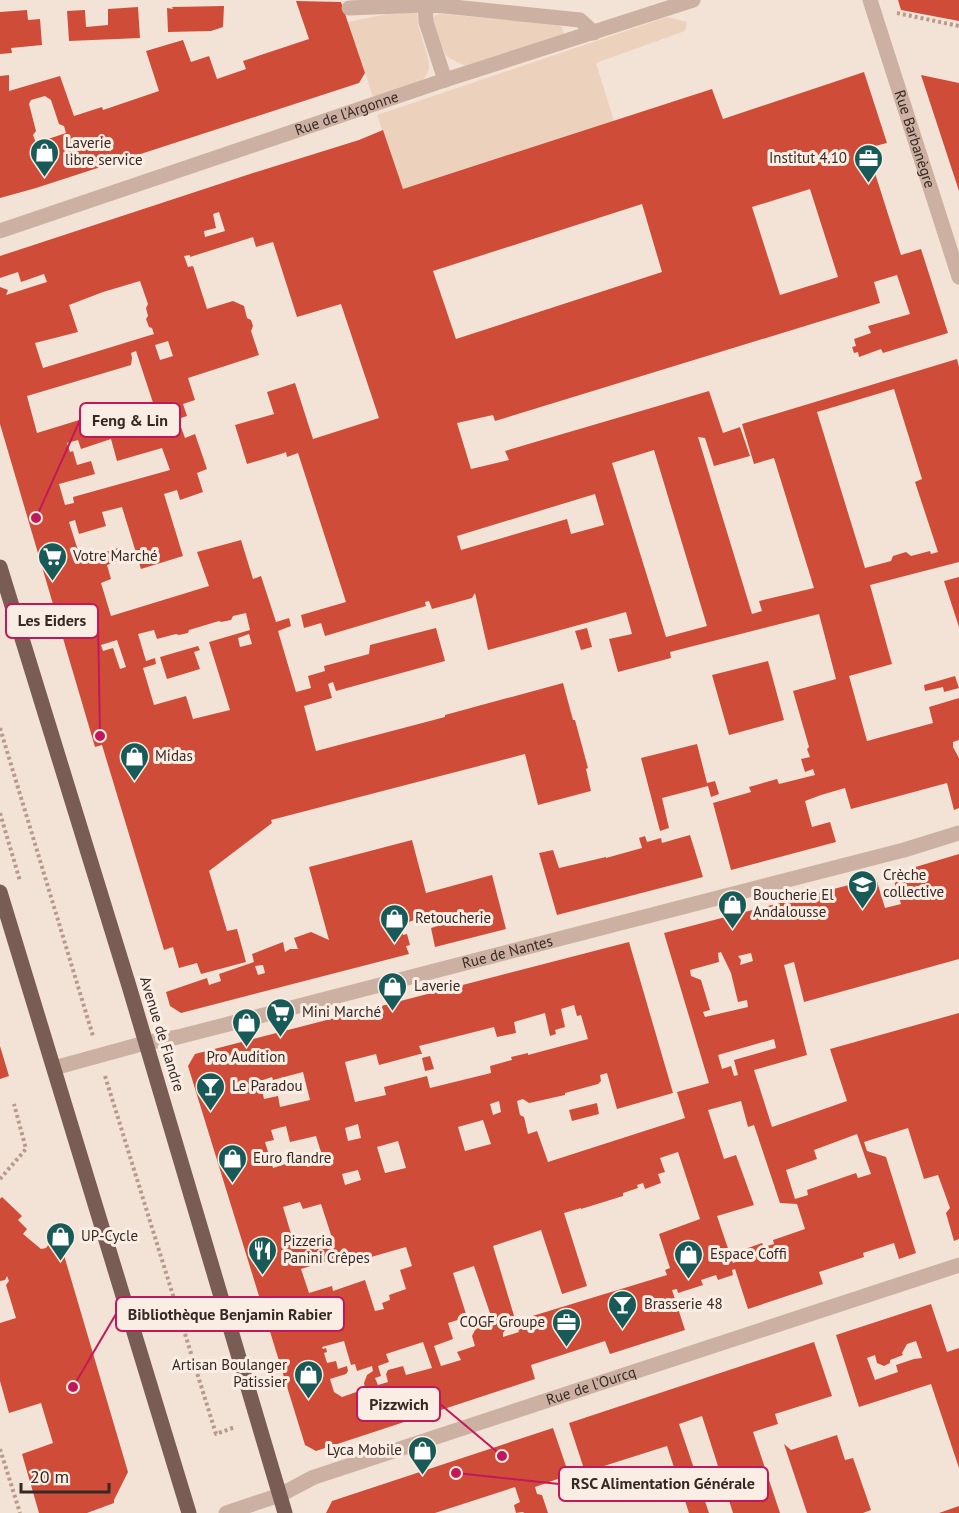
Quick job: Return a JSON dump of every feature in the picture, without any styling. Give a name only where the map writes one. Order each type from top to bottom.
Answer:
[{"type":"main road","name":"Avenue de Flandre","points":[[0,567],[285,1513]]},
{"type":"main road","points":[[0,892],[189,1513]]},
{"type":"street","name":"Rue de l'Argonne","points":[[0,231],[445,80],[693,0]]},
{"type":"street","points":[[424,2],[426,22],[445,80]]},
{"type":"street","points":[[349,8],[424,2],[580,20],[594,33]]},
{"type":"street","name":"Rue Barbanègre","points":[[871,4],[959,277]]},
{"type":"street","name":"Rue de Nantes","points":[[54,1068],[904,850],[959,833]]},
{"type":"street","name":"Rue de l'Ourcq","points":[[226,1513],[280,1495],[314,1477],[959,1265]]},
{"type":"path","points":[[871,4],[959,26]]},
{"type":"path","points":[[0,728],[95,1042]]},
{"type":"path","points":[[104,1072],[216,1434],[235,1427]]},
{"type":"path","points":[[0,1179],[27,1149],[14,1104]]},
{"type":"path","points":[[0,1449],[20,1513]]},
{"type":"shaded area","points":[[417,8],[418,24],[429,62],[426,76],[421,82],[373,97],[348,22]]},
{"type":"shaded area","points":[[436,15],[556,24],[562,27],[564,34],[466,66],[445,54],[433,22]]},
{"type":"shaded area","points":[[667,17],[687,22],[685,31],[596,63],[614,121],[403,189],[377,115]]},
{"type":"building","points":[[898,0],[959,0],[959,21],[901,10]]},
{"type":"building","points":[[296,1],[341,2],[365,73],[359,83],[0,198],[0,76],[9,75],[9,91],[60,76],[74,116],[102,107],[103,110],[159,91],[146,51],[183,40],[191,62],[209,56],[217,79],[246,69],[243,61],[309,39]],"holes":[[[45,96],[51,100],[59,124],[64,126],[66,133],[36,143],[33,135],[36,131],[29,104],[31,100]]]},
{"type":"building","points":[[224,6],[223,27],[211,31],[168,32],[167,8]]},
{"type":"building","points":[[138,7],[140,38],[69,41],[67,11],[85,10],[86,27],[108,25],[108,9]]},
{"type":"building","points":[[27,10],[28,20],[40,19],[42,45],[11,48],[12,53],[0,54],[0,12]]},
{"type":"building","points":[[864,72],[887,143],[867,148],[901,255],[921,249],[948,333],[883,353],[881,349],[859,357],[858,352],[854,353],[852,347],[856,346],[854,339],[871,333],[868,326],[910,314],[897,275],[874,282],[880,303],[495,421],[493,415],[457,423],[471,469],[509,460],[505,451],[709,391],[723,433],[740,427],[750,456],[714,466],[705,438],[698,437],[752,614],[762,611],[759,601],[814,588],[774,458],[754,464],[742,424],[957,359],[959,367],[959,562],[870,585],[892,664],[849,676],[867,741],[933,723],[929,707],[959,698],[959,740],[953,742],[953,747],[959,758],[959,808],[954,810],[947,783],[851,809],[845,788],[805,801],[812,827],[830,822],[836,842],[731,870],[713,803],[751,792],[749,787],[777,779],[779,784],[815,775],[813,769],[805,772],[801,759],[810,757],[807,749],[809,747],[793,691],[836,679],[819,614],[670,652],[671,658],[618,672],[609,639],[632,634],[626,612],[488,650],[475,593],[472,598],[432,609],[429,601],[425,602],[426,606],[325,636],[321,623],[304,628],[301,615],[346,602],[298,453],[287,457],[286,452],[247,464],[235,425],[274,414],[267,392],[295,383],[313,439],[379,418],[341,304],[297,317],[273,242],[256,247],[253,237],[190,257],[190,255],[184,256],[188,267],[193,266],[207,309],[233,301],[244,306],[247,318],[251,320],[253,326],[251,331],[259,355],[188,378],[195,400],[183,404],[187,416],[178,419],[185,438],[195,434],[207,469],[197,473],[203,492],[180,500],[177,490],[164,494],[183,556],[141,569],[122,507],[102,512],[106,526],[79,534],[75,520],[69,522],[81,560],[121,547],[125,559],[107,565],[111,579],[101,583],[111,616],[209,586],[197,552],[241,540],[253,579],[261,576],[276,622],[289,618],[291,626],[278,631],[296,692],[311,688],[308,676],[325,671],[324,666],[369,654],[370,645],[436,628],[445,661],[336,691],[333,682],[328,684],[332,698],[304,706],[316,751],[563,683],[588,768],[586,769],[591,791],[538,805],[525,754],[271,820],[272,823],[209,871],[227,931],[237,929],[246,962],[201,974],[197,963],[179,968],[173,947],[164,950],[102,745],[95,747],[0,424],[0,287],[8,290],[6,295],[47,282],[44,274],[21,282],[18,272],[0,278],[0,256],[359,140],[383,130],[403,189],[712,89],[723,119]],"holes":[[[810,189],[838,277],[780,295],[752,207]],[[642,204],[662,272],[456,339],[433,271]],[[219,212],[225,231],[205,237],[204,231],[216,228],[213,214]],[[140,281],[148,304],[146,319],[154,334],[43,368],[35,343],[78,332],[69,305]],[[168,341],[173,356],[160,360],[155,345]],[[136,351],[160,424],[145,429],[143,423],[139,425],[140,430],[133,432],[125,406],[37,433],[27,396],[131,365],[131,353]],[[894,389],[922,479],[915,482],[938,552],[931,554],[930,551],[911,556],[906,552],[893,556],[891,561],[865,568],[817,412]],[[111,439],[117,461],[162,448],[170,470],[73,497],[74,503],[65,505],[59,484],[95,474],[91,461],[77,465],[73,451],[70,452],[67,443],[78,440],[81,449]],[[654,450],[707,626],[666,637],[612,463]],[[595,494],[604,525],[571,534],[567,519],[461,550],[457,536]],[[246,613],[250,630],[209,642],[230,710],[193,719],[186,696],[154,705],[143,668],[156,664],[155,658],[146,661],[138,634],[154,630],[157,639],[188,633],[189,630],[219,621],[231,620],[233,616]],[[249,634],[252,644],[240,647],[238,638]],[[117,640],[126,667],[120,669],[113,648],[103,651],[101,645]]]},
{"type":"building","points":[[921,75],[959,83],[959,191]]},
{"type":"building","points":[[959,577],[959,627],[944,581]]},
{"type":"building","points":[[587,628],[592,647],[581,650],[575,631]]},
{"type":"building","points":[[198,646],[200,650],[194,652],[200,669],[167,679],[160,657]]},
{"type":"building","points":[[768,661],[784,720],[729,735],[712,675]]},
{"type":"building","points":[[955,676],[959,688],[944,692],[943,687],[925,691],[924,685]]},
{"type":"building","points":[[697,744],[707,783],[715,781],[719,794],[711,797],[708,786],[662,798],[669,828],[660,831],[641,758]]},
{"type":"building","points":[[690,835],[703,877],[557,915],[539,853],[553,850],[559,868],[642,848],[639,838],[645,836],[647,842],[661,838],[662,843]]},
{"type":"building","points":[[412,840],[426,893],[492,875],[506,929],[435,947],[431,928],[441,925],[438,912],[400,925],[403,935],[407,934],[410,945],[406,946],[409,954],[181,1013],[170,1006],[166,992],[207,978],[209,985],[221,981],[219,974],[254,962],[252,954],[283,942],[285,952],[298,949],[294,938],[311,932],[329,940],[309,867]],"holes":[[[263,965],[265,973],[258,975],[255,966]]]},
{"type":"building","points":[[959,854],[959,959],[804,1002],[794,962],[784,965],[807,1055],[754,1070],[772,1127],[847,1101],[830,1049],[959,1013],[959,1239],[954,1241],[946,1213],[950,1208],[938,1175],[924,1179],[908,1128],[864,1142],[867,1151],[886,1157],[916,1253],[899,1259],[894,1243],[863,1253],[864,1257],[819,1272],[823,1284],[748,1309],[735,1269],[732,1270],[733,1275],[718,1280],[716,1275],[701,1280],[703,1285],[678,1293],[677,1289],[672,1290],[685,1330],[610,1354],[605,1341],[531,1365],[535,1379],[316,1451],[305,1445],[188,1066],[195,1054],[629,942],[673,1093],[617,1109],[607,1073],[600,1075],[601,1081],[598,1084],[565,1093],[565,1095],[529,1103],[523,1099],[517,1101],[528,1134],[537,1131],[548,1162],[685,1118],[677,1092],[709,1083],[664,933],[876,878],[885,908],[901,904],[892,874]],"holes":[[[721,952],[731,973],[738,1002],[747,1000],[748,1007],[705,1017],[703,1012],[710,1010],[701,980],[691,976],[690,970],[719,962],[718,953]],[[751,953],[753,961],[740,965],[741,960],[738,956]],[[574,1005],[577,1016],[581,1015],[588,1039],[528,1055],[528,1053],[511,1057],[512,1060],[490,1066],[491,1073],[430,1088],[427,1076],[384,1087],[386,1095],[355,1102],[345,1062],[376,1054],[379,1065],[422,1054],[419,1046],[494,1027],[497,1037],[516,1033],[514,1022],[545,1013],[550,1036],[556,1034],[555,1030],[565,1027],[561,1009]],[[774,1039],[776,1048],[734,1060],[738,1075],[734,1076],[731,1066],[722,1069],[718,1055]],[[303,1072],[310,1100],[280,1107],[278,1096],[264,1099],[260,1081]],[[499,1101],[501,1112],[493,1115],[490,1104]],[[741,1101],[748,1127],[754,1125],[780,1203],[797,1204],[805,1229],[773,1240],[774,1244],[764,1247],[762,1243],[748,1248],[746,1252],[748,1257],[733,1263],[717,1216],[754,1205],[736,1155],[724,1159],[708,1110]],[[483,1120],[491,1144],[465,1151],[458,1127]],[[358,1124],[361,1138],[348,1141],[345,1128]],[[286,1126],[290,1142],[316,1136],[324,1162],[307,1167],[304,1158],[273,1168],[265,1142],[274,1140],[271,1130]],[[857,1134],[871,1174],[858,1178],[856,1173],[807,1190],[808,1195],[795,1199],[786,1170],[817,1159],[814,1150]],[[398,1141],[406,1168],[385,1173],[377,1147]],[[678,1152],[700,1219],[659,1234],[670,1268],[665,1270],[667,1275],[516,1321],[519,1332],[503,1337],[505,1330],[503,1323],[515,1319],[493,1246],[541,1230],[562,1294],[587,1286],[564,1213],[623,1196],[623,1193],[638,1188],[637,1185],[643,1183],[645,1189],[661,1183],[658,1174],[665,1172],[660,1158]],[[358,1170],[361,1180],[345,1185],[342,1174]],[[300,1202],[303,1209],[321,1204],[334,1244],[314,1250],[313,1245],[306,1242],[295,1247],[283,1207]],[[406,1247],[412,1266],[400,1270],[406,1289],[389,1295],[390,1300],[382,1303],[384,1309],[375,1311],[365,1280],[333,1291],[332,1286],[309,1293],[301,1269],[349,1254],[357,1261]],[[474,1266],[492,1319],[478,1324],[472,1336],[475,1346],[457,1352],[461,1360],[441,1366],[434,1346],[453,1339],[448,1323],[464,1318],[466,1314],[453,1273]],[[344,1341],[351,1365],[355,1364],[357,1371],[372,1366],[373,1371],[367,1375],[364,1383],[365,1389],[342,1397],[334,1392],[330,1379],[346,1374],[348,1371],[347,1366],[338,1369],[336,1361],[327,1363],[324,1353],[327,1352],[326,1348],[322,1347]],[[423,1342],[432,1368],[406,1375],[403,1366],[388,1370],[386,1374],[388,1382],[378,1385],[375,1378],[381,1376],[378,1366],[389,1362],[386,1354]]]},
{"type":"building","points":[[0,1046],[9,1076],[0,1079]]},
{"type":"building","points":[[430,1056],[434,1069],[425,1071],[422,1058]]},
{"type":"building","points":[[597,1103],[599,1114],[572,1121],[569,1110]]},
{"type":"building","points":[[2,1197],[22,1216],[18,1220],[27,1229],[23,1234],[41,1249],[46,1248],[52,1240],[61,1245],[128,1472],[114,1503],[87,1513],[39,1513],[22,1454],[53,1443],[41,1403],[9,1413],[0,1381],[0,1323],[16,1318],[6,1285],[9,1281],[7,1276],[5,1280],[0,1281],[0,1199]]},
{"type":"building","points":[[931,1304],[947,1352],[959,1348],[959,1468],[931,1384],[859,1407],[836,1335]],"holes":[[[916,1341],[922,1358],[896,1365],[898,1372],[875,1380],[867,1358],[875,1355],[877,1363],[884,1366],[890,1363],[890,1360],[903,1355],[907,1344]]]},
{"type":"building","points":[[814,1342],[832,1396],[775,1414],[778,1424],[753,1432],[780,1513],[733,1513],[702,1416],[679,1424],[709,1513],[689,1513],[667,1446],[585,1472],[569,1423]]},
{"type":"building","points":[[553,1428],[569,1475],[535,1487],[537,1494],[542,1495],[548,1513],[516,1513],[514,1505],[520,1502],[515,1487],[435,1513],[326,1513],[332,1501]]},
{"type":"building","points":[[837,1435],[845,1460],[853,1458],[871,1510],[863,1513],[807,1513],[784,1444],[791,1450]]},
{"type":"building","points":[[959,1506],[959,1513],[939,1513]]},
{"type":"place","name":"Laverie libre service","points":[[44,178]]},
{"type":"place","name":"Institut 4.10","points":[[868,184]]},
{"type":"place","name":"Feng & Lin","points":[[36,518]]},
{"type":"place","name":"Votre Marché","points":[[52,582]]},
{"type":"place","name":"Les Eiders","points":[[100,736]]},
{"type":"place","name":"Midas","points":[[134,782]]},
{"type":"place","name":"Crèche collective","points":[[862,910]]},
{"type":"place","name":"Boucherie El Andalousse","points":[[732,930]]},
{"type":"place","name":"Retoucherie","points":[[394,944]]},
{"type":"place","name":"Laverie","points":[[393,1012]]},
{"type":"place","name":"Mini Marché","points":[[281,1038]]},
{"type":"place","name":"Pro Audition","points":[[246,1048]]},
{"type":"place","name":"Le Paradou","points":[[211,1112]]},
{"type":"place","name":"Euro flandre","points":[[232,1184]]},
{"type":"place","name":"UP-Cycle","points":[[60,1262]]},
{"type":"place","name":"Pizzeria Panini Crêpes","points":[[262,1276]]},
{"type":"place","name":"Espace Coffi","points":[[689,1280]]},
{"type":"place","name":"Brasserie 48","points":[[623,1330]]},
{"type":"place","name":"COGF Groupe","points":[[566,1348]]},
{"type":"place","name":"Bibliothèque Benjamin Rabier","points":[[73,1387]]},
{"type":"place","name":"Artisan Boulanger Patissier","points":[[308,1400]]},
{"type":"place","name":"Pizzwich","points":[[502,1456]]},
{"type":"place","name":"RSC Alimentation Générale","points":[[456,1473]]},
{"type":"place","name":"Lyca Mobile","points":[[423,1476]]}]
